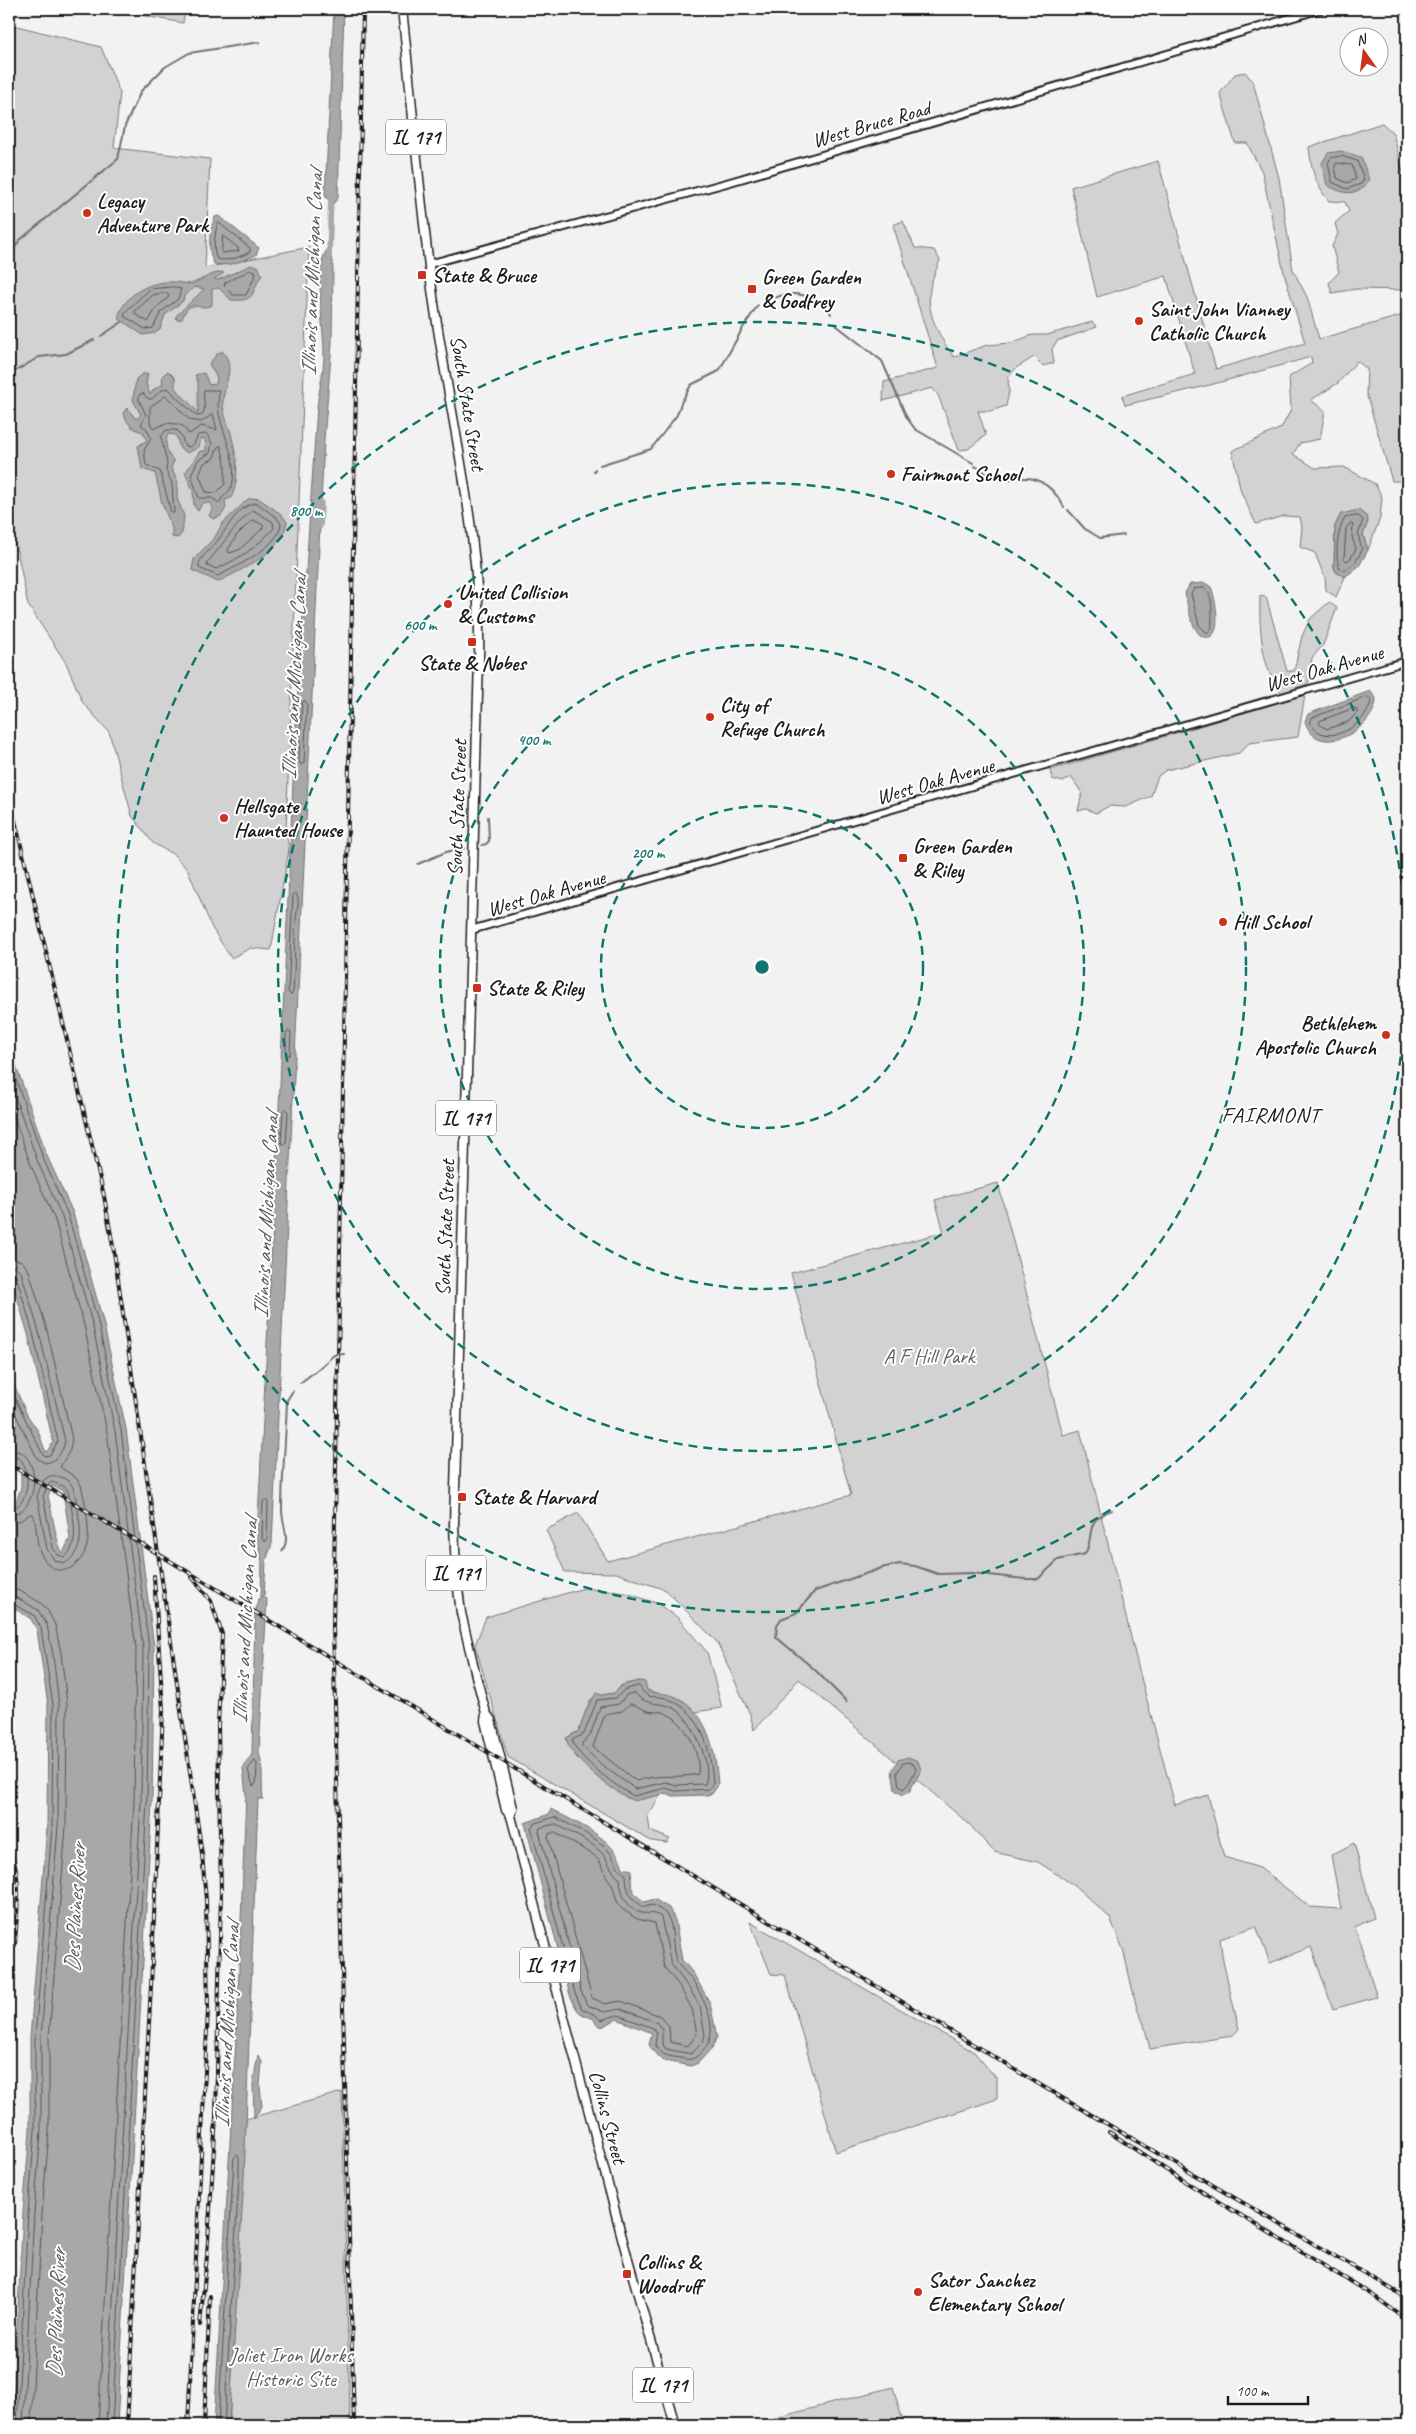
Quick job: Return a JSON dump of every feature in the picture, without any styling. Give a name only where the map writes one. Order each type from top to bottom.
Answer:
[{"type":"main road","name":"South State Street","points":[[402,9],[429,264],[468,509],[478,587],[479,650],[454,1532],[461,1613]]},
{"type":"main road","name":"Collins Street","points":[[461,1613],[486,1713],[485,1722],[506,1810],[511,1816],[622,2236],[675,2425]]},
{"type":"street","name":"West Bruce Road","points":[[429,264],[730,182],[1321,9]]},
{"type":"street","name":"West Oak Avenue","points":[[471,930],[1407,661]]},
{"type":"green space","points":[[108,9],[185,9],[183,23]]},
{"type":"green space","name":"Legacy Adventure Park","points":[[9,24],[101,47],[120,93],[114,148],[210,159],[205,268],[309,247],[286,831],[289,850],[271,950],[251,948],[231,958],[212,928],[188,870],[174,855],[153,843],[132,816],[109,732],[83,703],[66,663],[28,605],[18,555],[9,526]]},
{"type":"green space","points":[[1245,72],[1253,82],[1279,178],[1293,270],[1307,297],[1319,339],[1407,314],[1407,445],[1403,456],[1407,458],[1407,481],[1392,481],[1366,393],[1367,369],[1357,361],[1338,383],[1311,400],[1325,411],[1320,439],[1300,443],[1293,454],[1315,468],[1344,467],[1375,484],[1382,497],[1380,518],[1368,550],[1363,535],[1368,521],[1341,514],[1335,526],[1334,567],[1336,572],[1345,577],[1336,597],[1326,590],[1325,578],[1315,553],[1300,547],[1302,527],[1300,517],[1284,516],[1256,524],[1241,492],[1232,451],[1281,428],[1291,410],[1289,377],[1312,363],[1311,357],[1210,385],[1125,405],[1122,396],[1195,374],[1166,276],[1097,297],[1071,187],[1158,161],[1216,369],[1305,343],[1284,273],[1262,172],[1247,143],[1235,143],[1220,93],[1235,74]]},
{"type":"green space","points":[[1382,123],[1393,133],[1407,187],[1407,290],[1356,289],[1332,293],[1329,283],[1339,272],[1332,246],[1338,234],[1335,223],[1349,211],[1345,202],[1329,201],[1320,189],[1311,162],[1309,147]]},
{"type":"green space","points":[[903,221],[915,248],[934,250],[940,260],[931,286],[930,308],[939,334],[954,357],[987,345],[1011,343],[1032,335],[1047,335],[1092,322],[1097,327],[1057,341],[1052,349],[1054,363],[1043,366],[1034,357],[1016,368],[1008,378],[1009,392],[1006,406],[990,411],[978,411],[986,435],[968,449],[959,450],[938,395],[932,388],[883,401],[884,382],[938,368],[893,225]]},
{"type":"green space","points":[[1260,596],[1266,597],[1287,671],[1294,671],[1302,636],[1310,619],[1329,602],[1337,608],[1323,645],[1312,658],[1308,684],[1282,693],[1275,684],[1263,647]]},
{"type":"green space","points":[[1305,695],[1298,737],[1249,743],[1239,753],[1166,770],[1158,776],[1151,796],[1126,807],[1109,806],[1096,813],[1086,809],[1078,811],[1082,793],[1071,777],[1063,782],[1052,779],[1050,770]]},
{"type":"green space","name":"A F Hill Park","points":[[998,1183],[1063,1435],[1080,1430],[1140,1674],[1175,1805],[1208,1795],[1224,1857],[1260,1868],[1310,1907],[1341,1909],[1331,1855],[1354,1843],[1374,1918],[1355,1927],[1377,1997],[1333,2009],[1311,1947],[1270,1963],[1256,1926],[1220,1939],[1223,1961],[1239,2029],[1232,2036],[1150,2049],[1144,2024],[1137,2009],[1123,1949],[1110,1918],[1075,1886],[1038,1862],[994,1852],[969,1824],[799,1679],[754,1730],[750,1714],[717,1642],[666,1590],[616,1573],[565,1572],[546,1530],[578,1513],[608,1561],[851,1495],[791,1273],[944,1232],[935,1200]]},
{"type":"green space","points":[[584,1588],[626,1593],[656,1603],[677,1617],[707,1652],[722,1708],[695,1712],[684,1701],[647,1690],[639,1681],[622,1685],[615,1693],[590,1700],[579,1731],[571,1735],[577,1758],[627,1798],[643,1799],[661,1794],[648,1816],[650,1831],[670,1839],[667,1843],[651,1841],[508,1757],[475,1645],[486,1617]]},
{"type":"green space","points":[[750,1922],[974,2052],[997,2079],[997,2099],[836,2152],[785,1975],[771,1974]]},
{"type":"green space","name":"Joliet Iron Works Historic Site","points":[[342,2092],[350,2425],[229,2425],[246,2119]]},
{"type":"green space","points":[[893,2387],[904,2425],[749,2425]]},
{"type":"water","name":"Illinois and Michigan Canal","points":[[334,9],[344,9],[338,198],[333,204],[325,196]]},
{"type":"water","points":[[1341,151],[1361,157],[1369,180],[1360,190],[1350,193],[1338,191],[1327,185],[1322,163],[1328,153]]},
{"type":"water","points":[[219,216],[259,248],[256,255],[231,264],[214,264],[210,253],[210,235],[215,217]]},
{"type":"water","points":[[326,251],[330,253],[333,262],[332,343],[324,440],[272,1544],[266,1561],[264,1597],[267,1599],[259,1753],[263,1799],[258,1799],[244,2178],[229,2425],[214,2425],[237,2020],[246,1795],[243,1768],[252,1754],[255,1616],[258,1599],[261,1597],[262,1561],[257,1538],[279,1108],[295,735],[317,407],[324,360],[320,286],[322,260]]},
{"type":"water","points":[[251,265],[258,266],[262,275],[252,295],[246,299],[231,300],[219,288],[212,289],[212,305],[207,307],[191,306],[185,312],[182,319],[177,320],[176,316],[204,289],[195,287],[184,296],[183,301],[165,315],[160,329],[155,333],[143,335],[118,318],[126,302],[148,286],[165,282],[191,284],[223,272],[223,274],[214,279],[218,280]]},
{"type":"water","points":[[222,351],[226,357],[229,370],[223,403],[236,458],[237,474],[234,490],[231,498],[225,500],[226,508],[221,516],[213,519],[209,516],[212,509],[210,503],[202,503],[198,511],[194,506],[193,490],[185,473],[200,451],[206,451],[205,438],[201,439],[199,447],[188,453],[180,449],[176,435],[168,434],[166,441],[167,449],[174,461],[171,468],[178,482],[177,498],[184,516],[182,533],[178,538],[172,537],[172,528],[162,503],[155,473],[142,469],[138,446],[147,440],[143,432],[130,426],[123,413],[127,408],[136,419],[141,415],[133,400],[136,379],[142,374],[148,374],[146,383],[150,395],[154,389],[163,384],[162,376],[168,371],[175,378],[175,388],[198,412],[198,382],[195,375],[204,373],[209,385],[216,384],[217,378],[209,364]]},
{"type":"water","points":[[258,498],[281,514],[287,522],[284,533],[277,543],[260,559],[218,582],[192,570],[194,559],[215,537],[222,524],[248,499]]},
{"type":"water","points":[[1359,510],[1367,517],[1368,521],[1363,535],[1368,550],[1359,566],[1345,577],[1336,572],[1334,567],[1335,526],[1341,514]]},
{"type":"water","points":[[1205,583],[1211,587],[1217,614],[1216,629],[1209,637],[1202,637],[1193,625],[1185,593],[1190,584]]},
{"type":"water","points":[[1370,691],[1376,698],[1374,710],[1357,730],[1333,740],[1321,739],[1311,733],[1305,721],[1308,714]]},
{"type":"water","name":"Des Plaines River","points":[[9,1045],[47,1156],[73,1213],[103,1321],[126,1429],[154,1647],[152,1802],[117,2425],[12,2425],[23,2212],[30,2131],[30,2038],[47,1827],[48,1705],[37,1630],[31,1619],[9,1605],[9,1373],[27,1415],[38,1431],[46,1453],[53,1442],[28,1334],[9,1270]],"holes":[[[14,1461],[21,1469],[21,1487],[17,1500],[11,1503]],[[53,1486],[63,1491],[70,1538],[63,1553],[56,1535],[48,1496]]]},
{"type":"water","points":[[639,1681],[645,1682],[647,1690],[672,1695],[687,1704],[703,1723],[713,1747],[717,1773],[718,1785],[712,1794],[673,1796],[667,1793],[634,1801],[594,1774],[569,1747],[566,1738],[579,1731],[586,1710],[596,1693],[602,1695],[614,1693],[622,1685]]},
{"type":"water","points":[[908,1757],[918,1761],[921,1770],[909,1792],[903,1795],[895,1790],[892,1771],[898,1760]]},
{"type":"water","points":[[551,1809],[594,1832],[612,1848],[619,1857],[623,1868],[632,1870],[632,1889],[640,1899],[645,1902],[654,1899],[669,1908],[675,1920],[682,1960],[693,1973],[710,2003],[717,2037],[712,2048],[698,2063],[691,2066],[664,2061],[658,2057],[649,2045],[652,2033],[617,2019],[602,2027],[594,2019],[577,2009],[570,1995],[525,1823],[549,1814]]},
{"type":"water","points":[[258,2055],[262,2062],[260,2086],[262,2106],[254,2118],[253,2083]]},
{"type":"waterway","points":[[9,256],[20,240],[118,159],[125,126],[141,91],[165,67],[189,53],[260,42]]},
{"type":"waterway","name":"Illinois and Michigan Canal","points":[[329,258],[331,195]]},
{"type":"waterway","points":[[767,302],[784,295],[801,295],[814,299],[824,305],[831,314]]},
{"type":"waterway","points":[[600,465],[651,449],[677,415],[691,385],[719,371],[758,305]]},
{"type":"waterway","points":[[101,336],[122,322]]},
{"type":"waterway","points":[[836,325],[882,361],[907,418],[915,429],[973,463]]},
{"type":"waterway","points":[[9,375],[39,357],[66,354],[94,340]]},
{"type":"waterway","points":[[975,466],[1000,479],[1034,479],[1054,493],[1064,507]]},
{"type":"waterway","name":"Illinois and Michigan Canal","points":[[320,526],[321,503]]},
{"type":"waterway","points":[[1068,510],[1085,529],[1100,538],[1124,535]]},
{"type":"waterway","points":[[482,845],[489,841],[488,817]]},
{"type":"waterway","points":[[418,864],[446,852],[465,848]]},
{"type":"waterway","points":[[300,1383],[334,1355],[344,1354]]},
{"type":"waterway","points":[[282,1551],[286,1541],[282,1510],[287,1400],[293,1391]]},
{"type":"waterway","points":[[847,1702],[814,1669],[776,1637],[777,1625],[781,1619],[796,1613],[815,1591],[885,1567],[900,1564],[915,1566],[938,1574],[972,1573],[1038,1579],[1058,1560],[1085,1554],[1093,1523],[1097,1518],[1112,1510]]},
{"type":"railway","points":[[354,2425],[333,1627],[363,9]]},
{"type":"railway","points":[[9,795],[104,1196],[114,1252],[202,1854],[206,1900],[208,2009],[188,2425]]},
{"type":"railway","points":[[9,1464],[1052,2092],[1407,2298]]},
{"type":"railway","points":[[127,2425],[151,1986],[163,1710],[154,1576]]},
{"type":"railway","points":[[192,1577],[211,1601],[222,1634],[218,1726],[221,1891],[216,2117],[207,2256],[200,2325]]},
{"type":"railway","points":[[9,1849],[14,1860],[18,1884],[15,1945]]},
{"type":"railway","points":[[1109,2132],[1171,2173],[1374,2296],[1407,2320]]},
{"type":"railway","points":[[204,2425],[210,2296]]},
{"type":"place","name":"Legacy Adventure Park","points":[[87,213]]},
{"type":"place","name":"State & Bruce","points":[[422,275]]},
{"type":"place","name":"Green Garden & Godfrey","points":[[752,289]]},
{"type":"place","name":"Saint John Vianney Catholic Church","points":[[1139,321]]},
{"type":"place","name":"Fairmont School","points":[[891,474]]},
{"type":"place","name":"United Collision & Customs","points":[[448,604]]},
{"type":"place","name":"State & Nobes","points":[[472,642]]},
{"type":"place","name":"City of Refuge Church","points":[[710,717]]},
{"type":"place","name":"Hellsgate Haunted House","points":[[224,818]]},
{"type":"place","name":"Green Garden & Riley","points":[[903,858]]},
{"type":"place","name":"Hill School","points":[[1223,922]]},
{"type":"place","name":"State & Riley","points":[[477,988]]},
{"type":"place","name":"Bethlehem Apostolic Church","points":[[1386,1035]]},
{"type":"place","name":"State & Harvard","points":[[462,1497]]},
{"type":"place","name":"Collins & Woodruff","points":[[627,2274]]},
{"type":"place","name":"Sator Sanchez Elementary School","points":[[918,2292]]},
{"type":"district","name":"FAIRMONT","points":[[1271,1115]]}]
